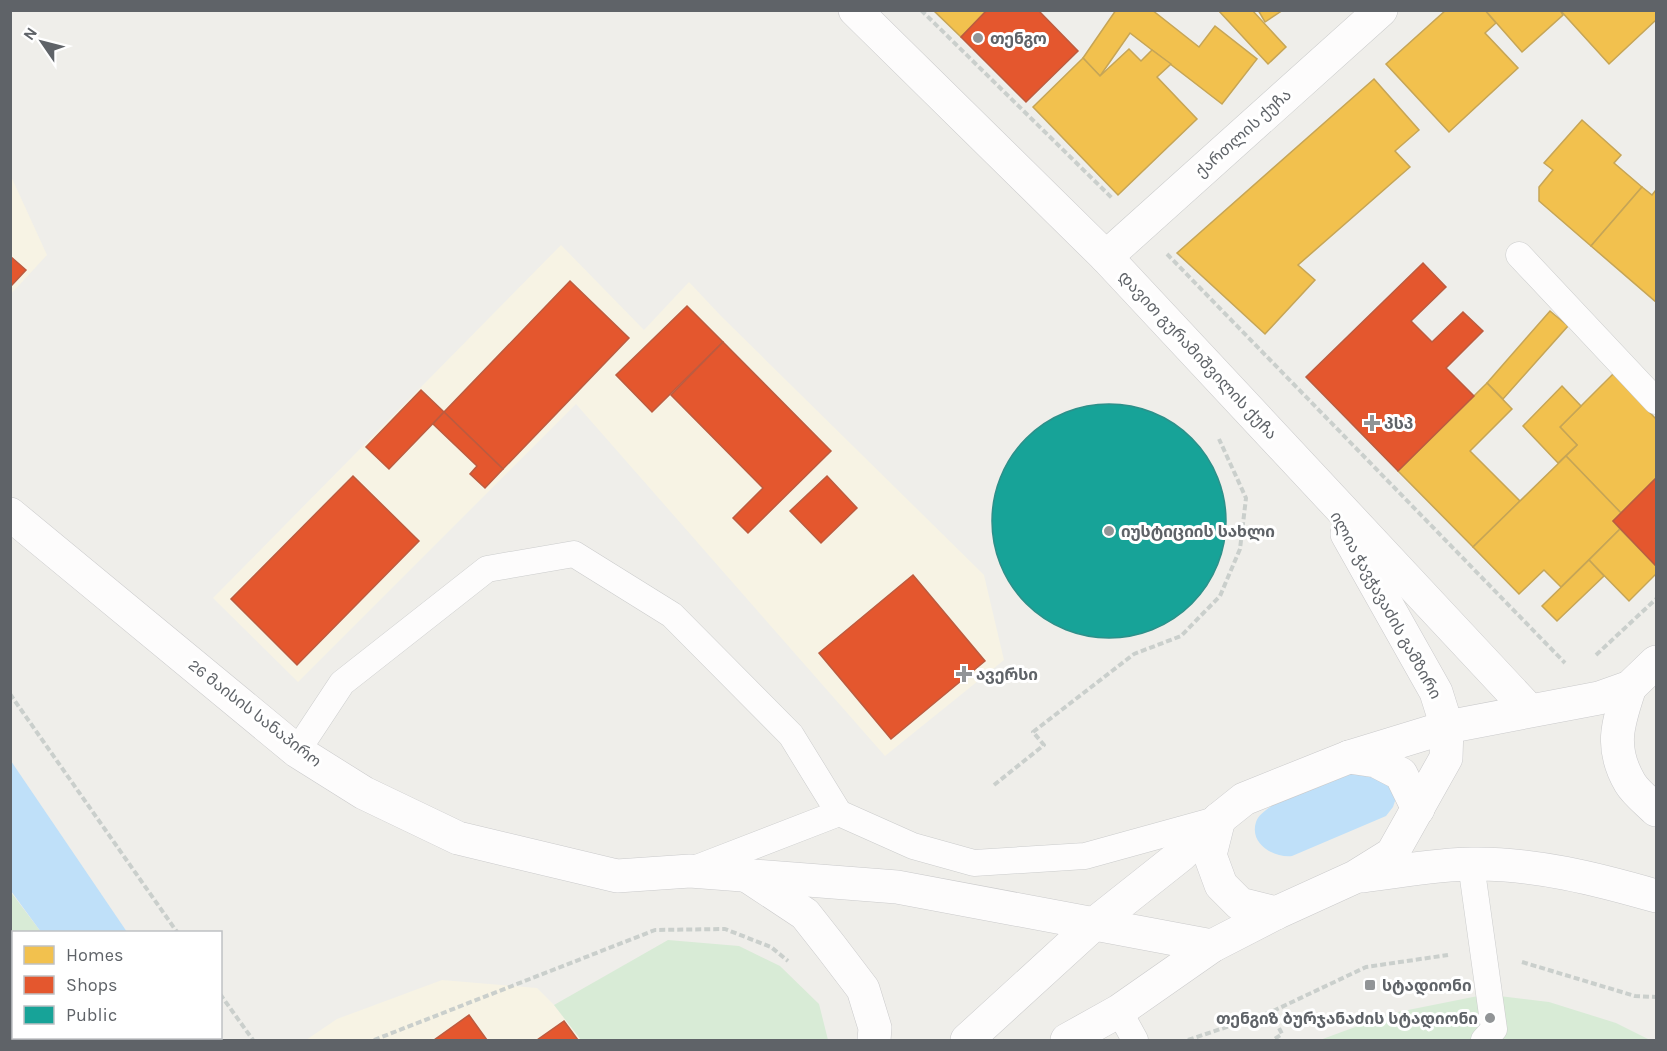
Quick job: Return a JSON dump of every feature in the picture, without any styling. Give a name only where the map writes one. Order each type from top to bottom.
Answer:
[{"type":"main road","name":"დავით გურამიშვილის ქუჩა","points":[[855,10],[1106,257],[1528,710]]},
{"type":"main road","name":"ქართლის ქუჩა","points":[[1106,257],[1381,10]]},
{"type":"main road","name":"ილია ჭავჭავაძის გამზირი","points":[[1067,1041],[1119,1011],[1212,946],[1276,913],[1355,877],[1392,854],[1446,758],[1447,727],[1436,692],[1320,486]]},
{"type":"main road","name":"26 მაისის სანაპირო","points":[[10,514],[297,751],[364,793],[458,838],[617,876],[690,871],[746,875]]},
{"type":"main road","points":[[967,1041],[1094,924],[1181,855],[1244,799],[1349,757],[1447,727],[1599,698],[1630,687],[1656,662]]},
{"type":"main road","points":[[1630,687],[1617,725],[1617,754],[1630,784],[1656,810]]},
{"type":"main road","points":[[1349,757],[1376,761],[1401,774],[1418,809]]},
{"type":"main road","points":[[1219,819],[1210,855],[1221,885],[1240,904],[1276,913]]},
{"type":"main road","points":[[1355,877],[1471,864],[1530,868],[1605,881],[1656,896]]},
{"type":"main road","points":[[746,875],[897,887],[1212,946]]},
{"type":"main road","points":[[746,875],[805,914],[831,947],[863,989],[875,1028],[874,1041]]},
{"type":"lane","points":[[1519,255],[1656,401]]},
{"type":"lane","points":[[297,751],[342,682],[487,569],[574,554],[672,615],[791,735],[839,813],[913,846],[974,863],[1085,856],[1219,819]]},
{"type":"lane","points":[[690,871],[839,813]]},
{"type":"lane","points":[[1471,864],[1494,1029],[1484,1041]]},
{"type":"lane","points":[[1119,1011],[1135,1041]]},
{"type":"path","points":[[921,10],[1140,226],[1568,666]]},
{"type":"path","points":[[994,785],[1044,745],[1033,732],[1134,654],[1181,636],[1220,596],[1240,549],[1246,498],[1215,432]]},
{"type":"path","points":[[1587,658],[1597,654],[1656,599]]},
{"type":"path","points":[[10,694],[176,931]]},
{"type":"path","points":[[374,1041],[655,930],[725,929],[771,947],[789,961]]},
{"type":"path","points":[[1188,1041],[1271,1012],[1366,967],[1482,950],[1635,996],[1656,997]]},
{"type":"path","points":[[222,997],[253,1041]]},
{"type":"path","points":[[1271,1012],[1282,1034],[1273,1041]]},
{"type":"shaded area","points":[[10,174],[47,255],[11,294],[10,294]]},
{"type":"shaded area","points":[[561,245],[644,330],[689,282],[984,575],[1004,660],[885,756],[576,404],[298,682],[213,598]]},
{"type":"shaded area","points":[[442,980],[537,988],[554,1005],[581,1040],[306,1040],[337,1019]]},
{"type":"green space","points":[[10,891],[40,931],[12,931],[12,1015],[10,1013]]},
{"type":"green space","points":[[668,940],[739,946],[780,966],[819,1004],[828,1040],[581,1040],[554,1005]]},
{"type":"green space","name":"თენგიზ ბურჯანაძის სტადიონი","points":[[1491,995],[1549,1002],[1616,1023],[1650,1040],[1320,1040],[1393,1013]]},
{"type":"water","points":[[10,761],[126,931],[40,931],[11,891]]},
{"type":"water","points":[[1366,768],[1380,769],[1396,798],[1386,816],[1292,856],[1271,852],[1256,837],[1257,819],[1268,808]]},
{"type":"building: Homes","points":[[933,10],[987,10],[961,37]]},
{"type":"building: Homes","points":[[1116,10],[1152,10],[1199,47],[1215,26],[1257,59],[1222,104],[1130,33],[1100,76],[1083,58]]},
{"type":"building: Homes","points":[[1218,10],[1252,10],[1286,47],[1268,64]]},
{"type":"building: Homes","points":[[1258,10],[1283,10],[1265,22]]},
{"type":"building: Homes","points":[[1446,10],[1485,10],[1496,23],[1485,33],[1518,68],[1449,132],[1386,64]]},
{"type":"building: Homes","points":[[1485,10],[1560,10],[1563,15],[1522,52]]},
{"type":"building: Homes","points":[[1560,10],[1656,10],[1656,20],[1609,64]]},
{"type":"building: Homes","points":[[1129,49],[1141,61],[1152,50],[1171,64],[1157,77],[1197,119],[1118,195],[1033,107],[1083,58],[1100,76]]},
{"type":"building: Homes","points":[[1374,79],[1419,130],[1395,151],[1410,167],[1298,265],[1315,280],[1265,334],[1177,253]]},
{"type":"building: Homes","points":[[1582,120],[1621,155],[1614,163],[1642,187],[1591,246],[1539,201],[1539,187],[1553,170],[1544,163]]},
{"type":"building: Homes","points":[[1642,187],[1652,195],[1656,190],[1656,302],[1591,246]]},
{"type":"building: Homes","points":[[1550,311],[1568,326],[1503,399],[1487,383]]},
{"type":"building: Homes","points":[[1613,374],[1656,419],[1656,478],[1621,513],[1566,456],[1577,445],[1560,427]]},
{"type":"building: Homes","points":[[1487,383],[1512,409],[1470,451],[1520,501],[1473,547],[1398,471]]},
{"type":"building: Homes","points":[[1562,386],[1581,406],[1560,427],[1577,445],[1558,463],[1523,426]]},
{"type":"building: Homes","points":[[1566,456],[1621,513],[1613,521],[1620,529],[1561,587],[1544,570],[1519,594],[1473,547]]},
{"type":"building: Homes","points":[[1620,529],[1656,566],[1656,574],[1629,601],[1589,560]]},
{"type":"building: Homes","points":[[1589,560],[1604,576],[1557,621],[1542,606]]},
{"type":"building: Shops","points":[[987,10],[1038,10],[1078,51],[1026,102],[961,37]]},
{"type":"building: Shops","points":[[10,256],[26,270],[10,287]]},
{"type":"building: Shops","points":[[1423,263],[1446,287],[1411,321],[1432,342],[1463,312],[1483,331],[1446,368],[1474,396],[1398,471],[1306,377]]},
{"type":"building: Shops","points":[[570,281],[629,338],[503,469],[444,412]]},
{"type":"building: Shops","points":[[687,306],[723,342],[652,412],[616,375]]},
{"type":"building: Shops","points":[[723,342],[831,451],[748,533],[733,518],[763,488],[671,395]]},
{"type":"building: Shops","points":[[421,390],[444,412],[389,469],[366,447]]},
{"type":"building: Shops","points":[[444,412],[503,469],[485,488],[470,474],[477,466],[433,424]]},
{"type":"building: Shops","points":[[353,476],[419,541],[297,665],[231,599]]},
{"type":"building: Shops","points":[[827,476],[857,508],[821,543],[790,511]]},
{"type":"building: Shops","points":[[1656,478],[1656,563],[1655,565],[1613,521]]},
{"type":"building: Shops","points":[[913,575],[985,661],[891,739],[819,653]]},
{"type":"building: Shops","points":[[469,1015],[487,1040],[434,1040]]},
{"type":"building: Shops","points":[[564,1021],[578,1040],[537,1040]]},
{"type":"building: Public","name":"იუსტიციის სახლი","points":[[1109,404],[1154,413],[1174,424],[1199,447],[1217,476],[1226,521],[1217,566],[1206,586],[1183,611],[1154,629],[1109,638],[1064,629],[1044,618],[1019,595],[1001,566],[992,521],[1001,476],[1012,456],[1035,431],[1064,413]]},
{"type":"place","name":"თენგო","points":[[978,38]]},
{"type":"place","name":"პსპ","points":[[1372,423]]},
{"type":"place","name":"იუსტიციის სახლი","points":[[1109,531]]},
{"type":"place","name":"ავერსი","points":[[964,674]]},
{"type":"place","name":"სტადიონი","points":[[1370,985]]},
{"type":"place","name":"თენგიზ ბურჯანაძის სტადიონი","points":[[1490,1018]]}]
